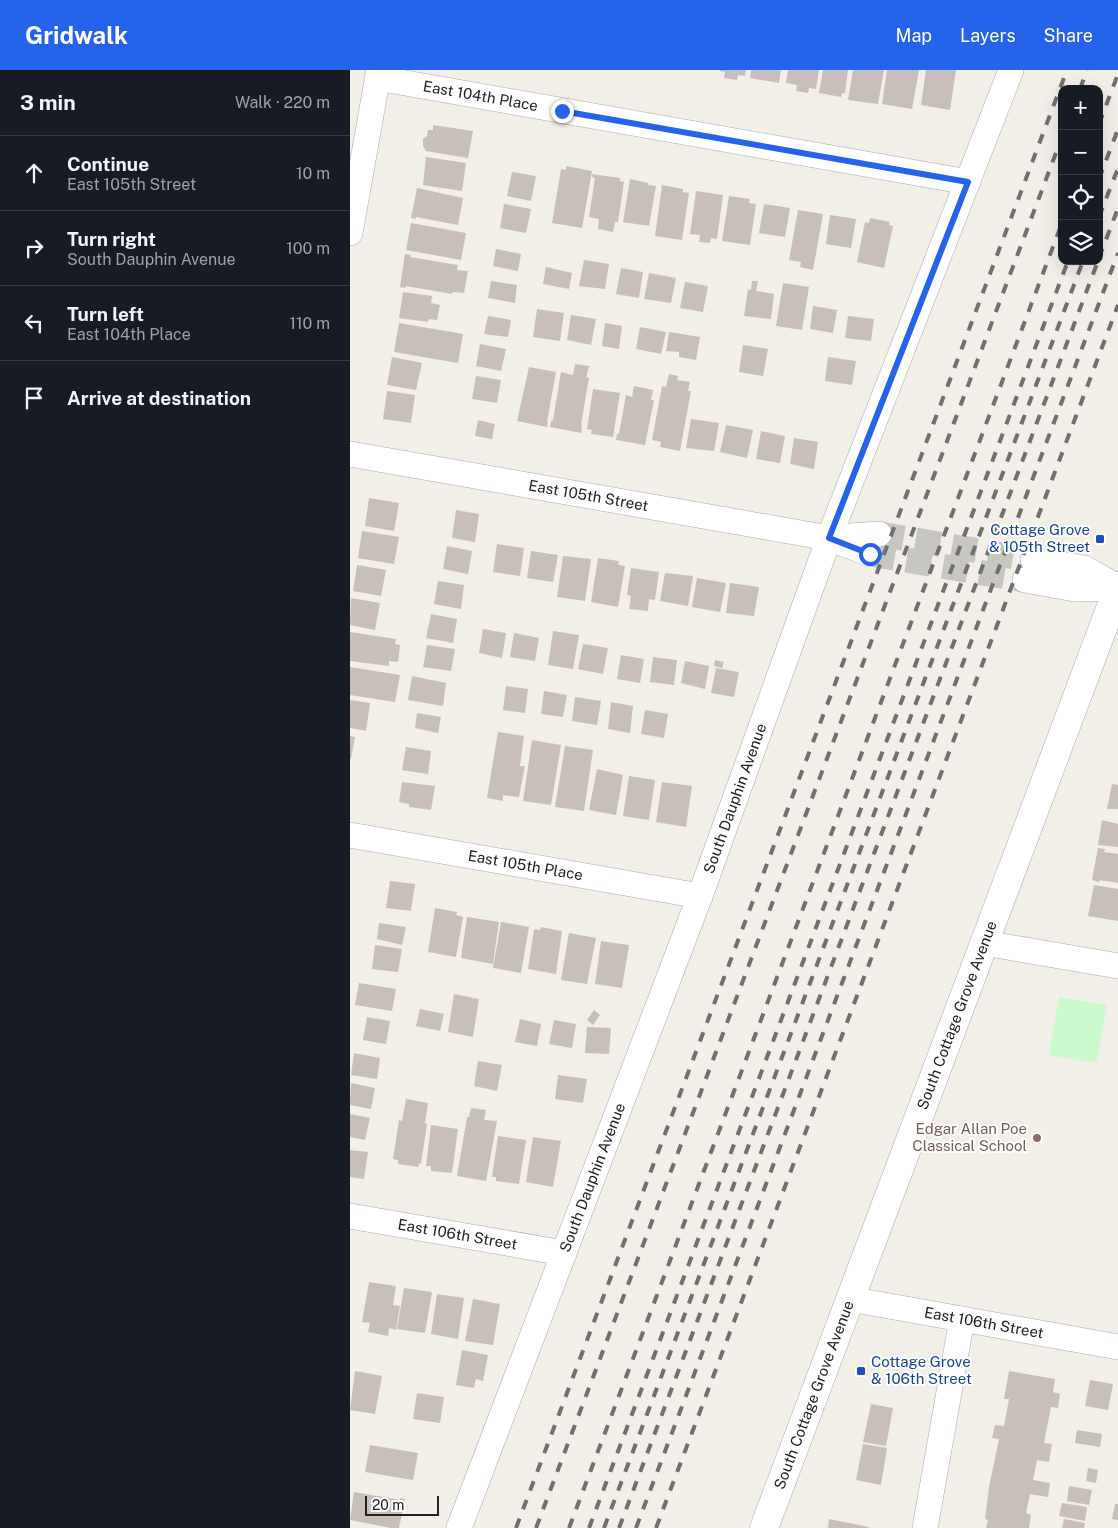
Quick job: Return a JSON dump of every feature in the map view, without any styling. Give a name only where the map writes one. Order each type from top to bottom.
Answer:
[{"type":"street","name":"South Dauphin Avenue","points":[[460,1528],[700,896],[829,538],[1011,70]]},
{"type":"street","name":"East 104th Place","points":[[378,74],[968,182]]},
{"type":"street","points":[[350,233],[378,74]]},
{"type":"street","name":"East 105th Street","points":[[350,454],[829,538],[875,544]]},
{"type":"street","name":"South Cottage Grove Avenue","points":[[764,1528],[1118,588]]},
{"type":"street","name":"East 105th Place","points":[[350,835],[700,896]]},
{"type":"street","points":[[984,943],[1118,966]]},
{"type":"street","name":"East 106th Street","points":[[350,1216],[564,1253]]},
{"type":"street","name":"East 106th Street","points":[[850,1299],[1118,1347]]},
{"type":"street","points":[[925,1528],[962,1319]]},
{"type":"green space","points":[[1059,997],[1107,1005],[1097,1063],[1049,1055]]},
{"type":"building","points":[[720,70],[746,70],[745,76],[738,75],[737,80],[724,78],[725,72]]},
{"type":"building","points":[[751,70],[781,70],[779,83],[750,78]]},
{"type":"building","points":[[788,70],[819,70],[816,89],[809,88],[808,93],[796,91],[797,85],[786,83]]},
{"type":"building","points":[[823,70],[848,70],[845,93],[842,93],[841,97],[819,93]]},
{"type":"building","points":[[853,70],[884,70],[878,104],[848,100]]},
{"type":"building","points":[[887,70],[919,70],[912,109],[882,104]]},
{"type":"building","points":[[926,70],[956,70],[950,110],[921,105]]},
{"type":"building","points":[[433,125],[473,131],[468,158],[426,151],[423,146],[423,139],[427,136],[428,130],[433,130]]},
{"type":"building","points":[[426,157],[466,163],[462,191],[423,185]]},
{"type":"building","points":[[566,166],[592,171],[582,228],[552,223],[561,169],[566,170]]},
{"type":"building","points":[[512,172],[536,176],[531,201],[507,196]]},
{"type":"building","points":[[592,174],[620,178],[620,181],[624,182],[618,222],[615,222],[613,232],[598,229],[599,219],[589,217],[595,178],[592,177]]},
{"type":"building","points":[[630,179],[656,186],[649,226],[623,222]]},
{"type":"building","points":[[662,185],[683,189],[683,192],[689,193],[682,240],[655,236]]},
{"type":"building","points":[[417,188],[463,198],[458,225],[416,217],[416,219],[411,218]]},
{"type":"building","points":[[696,191],[723,195],[717,239],[711,238],[710,243],[699,242],[700,235],[690,234]]},
{"type":"building","points":[[729,196],[750,199],[749,203],[756,204],[750,245],[722,241]]},
{"type":"building","points":[[504,204],[531,209],[526,233],[500,228]]},
{"type":"building","points":[[764,204],[790,208],[785,237],[759,233]]},
{"type":"building","points":[[798,210],[823,214],[813,270],[800,267],[801,262],[789,260]]},
{"type":"building","points":[[830,215],[856,219],[851,248],[826,244]]},
{"type":"building","points":[[870,218],[890,222],[889,225],[893,226],[884,268],[857,262],[865,222],[869,223]]},
{"type":"building","points":[[411,223],[466,233],[461,260],[406,250]]},
{"type":"building","points":[[496,249],[521,254],[518,271],[493,266]]},
{"type":"building","points":[[405,254],[411,255],[410,257],[458,265],[457,270],[468,271],[464,293],[453,292],[452,294],[406,286],[405,288],[400,287]]},
{"type":"building","points":[[584,260],[609,264],[605,289],[579,286]]},
{"type":"building","points":[[546,267],[572,273],[569,289],[543,284]]},
{"type":"building","points":[[621,268],[643,272],[639,298],[616,294]]},
{"type":"building","points":[[649,273],[676,278],[671,303],[644,299]]},
{"type":"building","points":[[491,281],[517,285],[515,303],[488,298]]},
{"type":"building","points":[[752,281],[758,281],[756,291],[774,294],[771,319],[744,316],[748,289],[751,290]]},
{"type":"building","points":[[685,282],[708,286],[703,312],[680,308]]},
{"type":"building","points":[[783,283],[809,287],[802,330],[776,326]]},
{"type":"building","points":[[403,292],[432,296],[431,303],[440,305],[437,320],[429,319],[428,322],[399,318]]},
{"type":"building","points":[[813,306],[837,310],[833,333],[810,329]]},
{"type":"building","points":[[537,309],[564,313],[560,341],[533,337]]},
{"type":"building","points":[[571,315],[596,319],[591,345],[567,340]]},
{"type":"building","points":[[488,316],[511,320],[508,337],[484,334]]},
{"type":"building","points":[[848,316],[874,319],[871,341],[845,338]]},
{"type":"building","points":[[399,323],[463,334],[458,363],[394,352]]},
{"type":"building","points":[[605,323],[622,326],[619,349],[602,346]]},
{"type":"building","points":[[640,327],[666,332],[661,354],[636,349]]},
{"type":"building","points":[[669,332],[700,337],[696,360],[679,357],[679,352],[666,351]]},
{"type":"building","points":[[480,344],[506,349],[501,371],[476,366]]},
{"type":"building","points":[[743,345],[768,349],[763,376],[739,372]]},
{"type":"building","points":[[392,357],[422,363],[416,390],[387,385]]},
{"type":"building","points":[[828,357],[856,361],[852,385],[825,381]]},
{"type":"building","points":[[575,364],[589,366],[586,378],[589,377],[581,433],[550,427],[553,420],[561,372],[573,375]]},
{"type":"building","points":[[529,367],[556,372],[547,427],[517,421]]},
{"type":"building","points":[[669,374],[678,376],[677,380],[690,382],[688,391],[691,391],[680,451],[660,447],[661,442],[652,440],[662,386],[666,387]]},
{"type":"building","points":[[476,376],[501,380],[497,403],[472,399]]},
{"type":"building","points":[[634,386],[653,390],[651,400],[654,400],[645,445],[616,440],[617,434],[619,434],[626,395],[632,397]]},
{"type":"building","points":[[593,389],[620,393],[613,437],[591,434],[592,430],[587,429]]},
{"type":"building","points":[[387,391],[415,395],[411,423],[383,419]]},
{"type":"building","points":[[691,419],[719,423],[714,451],[686,448]]},
{"type":"building","points":[[478,420],[495,424],[492,439],[475,436]]},
{"type":"building","points":[[726,425],[753,430],[747,458],[720,452]]},
{"type":"building","points":[[761,431],[785,436],[780,463],[756,459]]},
{"type":"building","points":[[794,438],[818,442],[814,469],[790,464]]},
{"type":"building","points":[[369,498],[399,503],[394,531],[365,526]]},
{"type":"building","points":[[456,510],[479,514],[475,542],[452,538]]},
{"type":"building","points":[[362,531],[399,537],[394,564],[358,558]]},
{"type":"building","points":[[497,544],[524,548],[520,576],[493,572]]},
{"type":"building","points":[[447,546],[472,551],[468,574],[443,569]]},
{"type":"building","points":[[531,551],[558,555],[553,582],[527,578]]},
{"type":"building","points":[[563,556],[591,559],[585,601],[557,597]]},
{"type":"building","points":[[598,558],[619,561],[618,565],[625,566],[618,607],[591,602]]},
{"type":"building","points":[[357,565],[386,570],[381,596],[353,591]]},
{"type":"building","points":[[631,568],[659,572],[655,600],[649,599],[648,611],[629,609],[631,596],[627,595]]},
{"type":"building","points":[[665,573],[693,576],[688,606],[660,601]]},
{"type":"building","points":[[697,578],[726,583],[720,612],[692,607]]},
{"type":"building","points":[[438,581],[464,585],[461,609],[434,604]]},
{"type":"building","points":[[730,583],[759,587],[754,616],[726,613]]},
{"type":"building","points":[[351,598],[380,603],[375,630],[350,625]]},
{"type":"building","points":[[431,614],[457,619],[453,643],[426,638]]},
{"type":"building","points":[[483,629],[506,633],[502,658],[479,653]]},
{"type":"building","points":[[553,631],[579,635],[573,669],[548,665]]},
{"type":"building","points":[[350,632],[396,639],[395,644],[400,645],[398,662],[389,661],[389,666],[350,661]]},
{"type":"building","points":[[514,633],[539,638],[535,661],[510,657]]},
{"type":"building","points":[[583,644],[608,648],[603,674],[578,669]]},
{"type":"building","points":[[427,645],[455,649],[451,671],[423,667]]},
{"type":"building","points":[[621,655],[644,659],[640,683],[617,679]]},
{"type":"building","points":[[653,657],[677,660],[674,685],[650,682]]},
{"type":"building","points":[[715,660],[724,662],[722,668],[714,666]]},
{"type":"building","points":[[685,661],[709,666],[705,689],[681,683]]},
{"type":"building","points":[[350,667],[400,675],[395,702],[350,695]]},
{"type":"building","points":[[716,668],[739,672],[734,697],[711,693]]},
{"type":"building","points":[[412,676],[446,683],[443,706],[408,700]]},
{"type":"building","points":[[506,686],[528,689],[525,713],[503,710]]},
{"type":"building","points":[[544,691],[567,695],[563,717],[541,714]]},
{"type":"building","points":[[575,697],[601,701],[597,725],[572,721]]},
{"type":"building","points":[[350,700],[370,703],[366,731],[350,728]]},
{"type":"building","points":[[611,702],[633,706],[630,733],[608,729]]},
{"type":"building","points":[[645,710],[668,714],[664,738],[641,734]]},
{"type":"building","points":[[417,713],[441,717],[438,733],[415,728]]},
{"type":"building","points":[[498,732],[524,736],[520,766],[525,766],[519,797],[503,795],[503,801],[487,798]]},
{"type":"building","points":[[350,736],[355,737],[351,759],[350,759]]},
{"type":"building","points":[[532,740],[561,745],[551,805],[523,801]]},
{"type":"building","points":[[565,746],[593,750],[584,811],[555,807]]},
{"type":"building","points":[[406,747],[431,751],[428,774],[402,770]]},
{"type":"building","points":[[597,769],[623,775],[616,815],[589,810]]},
{"type":"building","points":[[629,776],[655,780],[649,820],[623,816]]},
{"type":"building","points":[[402,782],[435,786],[431,810],[409,807],[409,804],[399,802]]},
{"type":"building","points":[[662,782],[692,786],[686,827],[656,822]]},
{"type":"building","points":[[1112,784],[1118,785],[1118,809],[1107,809]]},
{"type":"building","points":[[1102,820],[1118,824],[1118,847],[1098,845]]},
{"type":"building","points":[[1098,848],[1105,849],[1104,852],[1118,854],[1118,883],[1092,880]]},
{"type":"building","points":[[390,881],[415,884],[411,911],[386,908]]},
{"type":"building","points":[[1094,885],[1118,889],[1118,921],[1088,916]]},
{"type":"building","points":[[435,908],[457,912],[456,915],[463,917],[456,957],[428,952]]},
{"type":"building","points":[[467,917],[499,922],[493,964],[461,958]]},
{"type":"building","points":[[501,922],[529,927],[521,973],[493,968]]},
{"type":"building","points":[[379,923],[406,927],[402,945],[377,939]]},
{"type":"building","points":[[541,927],[562,931],[556,974],[528,969],[534,929],[540,930]]},
{"type":"building","points":[[569,933],[596,938],[587,984],[561,980]]},
{"type":"building","points":[[601,941],[629,945],[622,988],[595,984]]},
{"type":"building","points":[[375,945],[402,949],[398,972],[372,969]]},
{"type":"building","points":[[359,983],[396,989],[392,1011],[355,1005]]},
{"type":"building","points":[[454,994],[479,999],[473,1037],[448,1032]]},
{"type":"building","points":[[420,1009],[444,1014],[440,1031],[416,1026]]},
{"type":"building","points":[[594,1010],[600,1015],[593,1025],[587,1020]]},
{"type":"building","points":[[367,1017],[390,1021],[386,1044],[363,1040]]},
{"type":"building","points":[[520,1019],[541,1024],[537,1046],[515,1042]]},
{"type":"building","points":[[554,1020],[576,1024],[572,1048],[549,1044]]},
{"type":"building","points":[[587,1027],[611,1028],[609,1054],[585,1053]]},
{"type":"building","points":[[354,1053],[380,1058],[377,1079],[351,1075]]},
{"type":"building","points":[[478,1061],[502,1065],[497,1091],[474,1086]]},
{"type":"building","points":[[558,1075],[587,1079],[583,1103],[555,1099]]},
{"type":"building","points":[[351,1083],[375,1088],[371,1109],[350,1105]]},
{"type":"building","points":[[406,1099],[428,1103],[421,1164],[419,1163],[418,1167],[398,1164],[398,1160],[393,1159],[399,1120],[402,1121]]},
{"type":"building","points":[[471,1108],[486,1110],[484,1120],[497,1121],[486,1181],[457,1176],[467,1117],[469,1117]]},
{"type":"building","points":[[350,1114],[370,1118],[365,1140],[350,1137]]},
{"type":"building","points":[[431,1125],[458,1129],[452,1173],[431,1171],[431,1166],[426,1166]]},
{"type":"building","points":[[498,1136],[526,1140],[519,1184],[496,1181],[496,1177],[492,1177]]},
{"type":"building","points":[[533,1137],[561,1141],[553,1187],[526,1182]]},
{"type":"building","points":[[350,1150],[368,1152],[364,1179],[350,1177]]},
{"type":"building","points":[[369,1282],[396,1286],[393,1305],[400,1306],[396,1330],[389,1328],[388,1336],[368,1332],[370,1323],[362,1322]]},
{"type":"building","points":[[404,1288],[432,1292],[425,1333],[397,1329]]},
{"type":"building","points":[[437,1294],[464,1298],[458,1339],[431,1334]]},
{"type":"building","points":[[473,1299],[500,1304],[493,1345],[465,1341]]},
{"type":"building","points":[[462,1350],[488,1355],[483,1381],[476,1379],[474,1388],[456,1385]]},
{"type":"building","points":[[355,1371],[382,1376],[375,1414],[350,1410]]},
{"type":"building","points":[[1009,1371],[1055,1379],[1053,1392],[1060,1394],[1058,1408],[1051,1407],[1044,1443],[1052,1444],[1049,1462],[1037,1460],[1033,1480],[1050,1483],[1048,1497],[1030,1494],[1026,1513],[1031,1515],[1029,1528],[986,1528],[988,1520],[985,1519],[989,1487],[999,1439],[992,1438],[995,1425],[1004,1426],[1009,1399],[1004,1399]]},
{"type":"building","points":[[1090,1380],[1113,1384],[1108,1410],[1085,1406]]},
{"type":"building","points":[[417,1393],[444,1397],[440,1423],[413,1419]]},
{"type":"building","points":[[871,1404],[893,1408],[886,1446],[863,1442]]},
{"type":"building","points":[[1077,1430],[1102,1434],[1100,1447],[1075,1443]]},
{"type":"building","points":[[863,1444],[887,1448],[881,1485],[856,1480]]},
{"type":"building","points":[[370,1445],[418,1453],[413,1480],[365,1472]]},
{"type":"building","points":[[1088,1468],[1098,1470],[1096,1483],[1086,1481]]},
{"type":"building","points":[[1069,1486],[1092,1490],[1089,1505],[1067,1501]]},
{"type":"building","points":[[354,1492],[400,1500],[400,1498],[405,1499],[399,1528],[350,1520]]},
{"type":"building","points":[[1062,1503],[1087,1507],[1085,1521],[1059,1516]]},
{"type":"building","points":[[1115,1504],[1118,1504],[1118,1520],[1112,1519]]},
{"type":"building","points":[[829,1519],[869,1527],[869,1528],[828,1528]]},
{"type":"building","points":[[1064,1519],[1085,1523],[1084,1528],[1062,1528]]},
{"type":"tunnel","points":[[879,534],[1033,560]]},
{"type":"tunnel","points":[[870,554],[1025,580]]},
{"type":"railway","points":[[516,1528],[1067,70]]},
{"type":"railway","points":[[1081,85],[1087,70]]},
{"type":"railway","points":[[1103,113],[1118,74]]},
{"type":"railway","points":[[1101,175],[1118,129]]},
{"type":"railway","points":[[536,1528],[1058,148]]},
{"type":"railway","points":[[1103,207],[1118,168]]},
{"type":"railway","points":[[1103,247],[1118,208]]},
{"type":"railway","points":[[569,1528],[1058,234]]},
{"type":"railway","points":[[636,1528],[1118,253]]},
{"type":"railway","points":[[589,1528],[1066,265]]},
{"type":"railway","points":[[604,1528],[1081,265]]},
{"type":"railway","points":[[619,1528],[1096,265]]},
{"type":"railway","points":[[656,1528],[1118,305]]},
{"type":"place","name":"Cottage Grove & 105th Street","points":[[1100,539]]},
{"type":"place","name":"Edgar Allan Poe Classical School","points":[[1037,1138]]},
{"type":"place","name":"Cottage Grove & 106th Street","points":[[861,1371]]},
{"type":"route","points":[[562,111],[968,182],[829,538],[870,554]]}]
